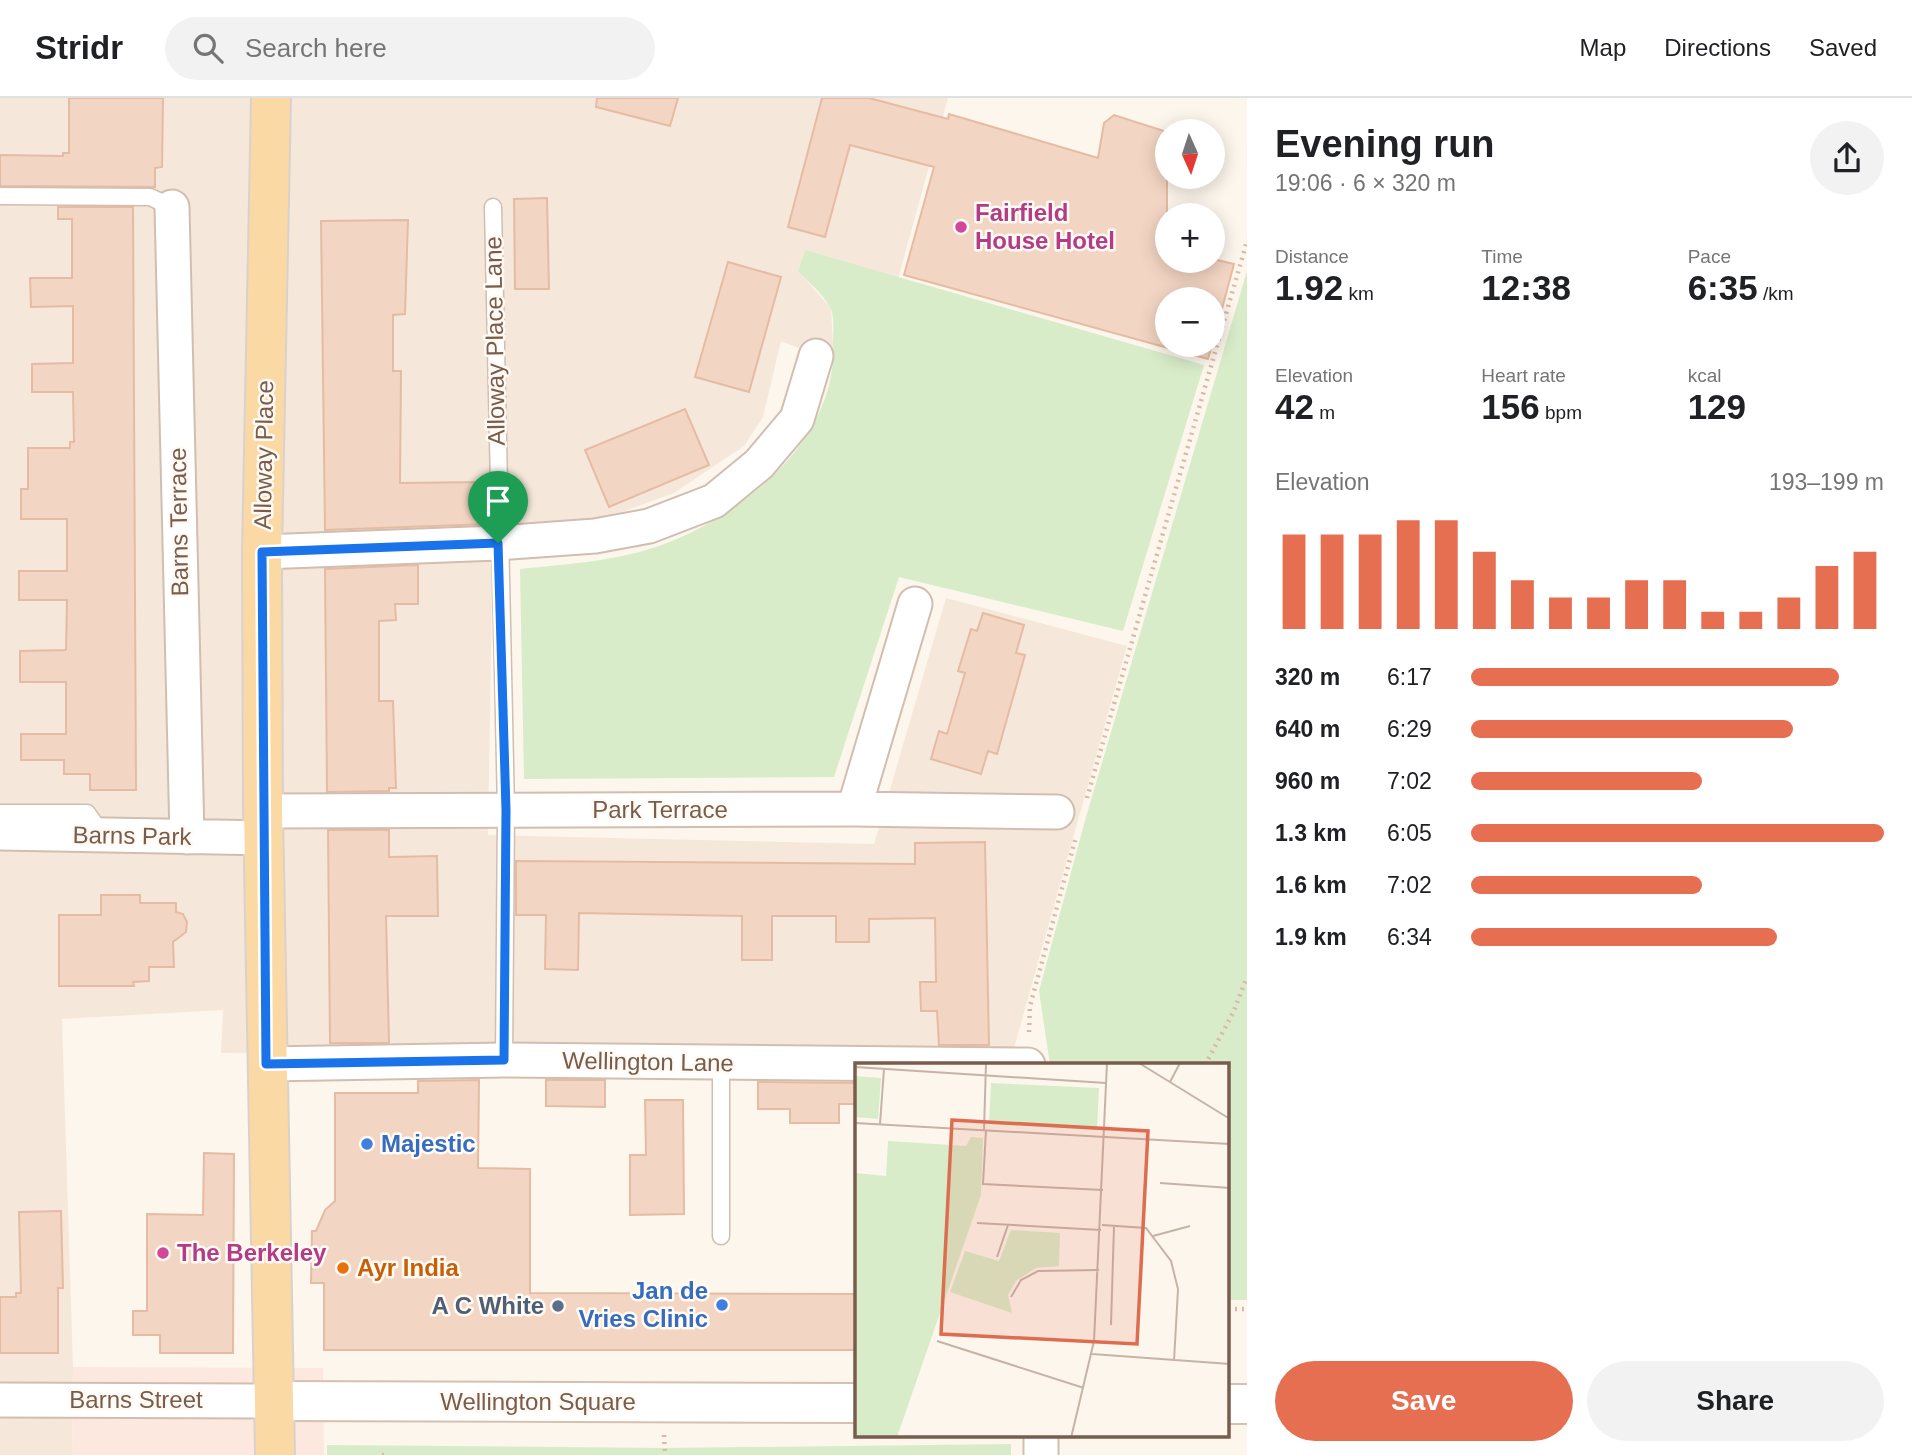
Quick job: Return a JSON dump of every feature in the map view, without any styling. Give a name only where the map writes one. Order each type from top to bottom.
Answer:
[{"type":"main road","name":"Alloway Place","points":[[271,98],[262,552],[266,1064],[273,1401]]},
{"type":"main road","points":[[273,1401],[275,1455]]},
{"type":"street","name":"Barns Terrace","points":[[172,207],[187,837]]},
{"type":"street","points":[[262,552],[498,543],[595,536],[649,526],[713,501],[759,464],[797,419],[816,356]]},
{"type":"street","points":[[854,809],[915,604]]},
{"type":"street","name":"Park Terrace","points":[[263,825],[506,810],[854,809],[1074,814]]},
{"type":"street","name":"Barns Park","points":[[0,833],[187,837],[263,825]]},
{"type":"street","name":"Wellington Lane","points":[[266,1064],[504,1060],[855,1063]]},
{"type":"street","name":"Barns Street","points":[[0,1400],[273,1401]]},
{"type":"street","name":"Wellington Square","points":[[273,1401],[855,1403]]},
{"type":"lane","points":[[0,196],[150,197],[172,207]]},
{"type":"lane","name":"Alloway Place Lane","points":[[492,207],[506,810],[504,1060]]},
{"type":"lane","points":[[0,813],[88,813],[103,835]]},
{"type":"lane","points":[[721,1063],[721,1236]]},
{"type":"path","points":[[1028,1063],[1030,1006],[1074,814],[1247,241]]},
{"type":"path","points":[[1206,1063],[1233,1013],[1247,977]]},
{"type":"shaded area","points":[[0,98],[948,98],[898,279],[805,250],[798,271],[831,308],[834,362],[781,341],[763,417],[744,446],[674,493],[622,512],[568,525],[493,533],[488,835],[874,844],[946,598],[1127,646],[1014,1048],[221,1053],[223,1010],[62,1019],[73,1367],[72,1455],[0,1455]]},
{"type":"shaded area","points":[[73,1367],[323,1368],[324,1455],[72,1455]]},
{"type":"green space","points":[[805,250],[1155,351],[1155,357],[1176,357],[1204,365],[1123,631],[899,577],[834,777],[524,779],[520,569],[613,558],[667,543],[727,512],[756,491],[782,467],[804,440],[820,410],[831,378],[833,315],[823,297],[798,271]]},
{"type":"green space","points":[[1247,271],[1247,1300],[1230,1300],[1230,1063],[1050,1063],[1039,991],[1086,817],[1222,357],[1225,357],[1225,346]]},
{"type":"green space","points":[[1011,1444],[1011,1455],[327,1455],[327,1445],[665,1448]]},
{"type":"building","points":[[69,98],[163,98],[162,167],[155,168],[155,187],[0,186],[0,155],[63,156],[63,153],[69,153]]},
{"type":"building","points":[[597,98],[678,98],[670,126],[596,107]]},
{"type":"building","name":"Fairfield House Hotel","points":[[822,98],[869,98],[948,119],[949,114],[1098,158],[1104,123],[1114,115],[1155,128],[1155,189],[1167,189],[1167,203],[1155,203],[1155,273],[1225,273],[1225,262],[1234,264],[1225,297],[1225,287],[1155,287],[1155,344],[904,275],[934,167],[850,145],[825,237],[788,227]]},
{"type":"building","points":[[547,198],[549,289],[515,289],[514,199]]},
{"type":"building","points":[[58,207],[133,207],[136,790],[90,790],[90,774],[64,774],[64,760],[21,760],[21,734],[66,734],[66,682],[20,682],[20,651],[66,650],[67,600],[19,600],[19,571],[67,571],[67,519],[21,519],[21,489],[28,489],[28,448],[70,448],[70,442],[74,442],[73,392],[32,392],[32,364],[73,363],[73,306],[31,307],[30,278],[72,278],[72,219],[58,219]]},
{"type":"building","points":[[408,220],[405,314],[393,315],[393,371],[401,371],[400,483],[486,482],[487,524],[325,530],[321,221]]},
{"type":"building","points":[[728,262],[781,277],[749,392],[695,377]]},
{"type":"building","points":[[685,409],[709,465],[609,507],[585,450]]},
{"type":"building","points":[[418,565],[418,604],[395,604],[396,620],[379,621],[379,701],[393,701],[396,788],[389,788],[389,791],[327,792],[325,569]]},
{"type":"building","points":[[983,613],[1024,625],[1016,653],[1025,655],[997,754],[988,751],[981,774],[931,759],[939,731],[947,734],[965,673],[958,671],[971,629],[977,631]]},
{"type":"building","points":[[328,830],[389,830],[389,857],[437,856],[438,916],[386,916],[389,1043],[330,1043]]},
{"type":"building","points":[[985,842],[989,1045],[939,1045],[937,1011],[921,1011],[920,982],[936,982],[935,918],[869,919],[869,942],[836,942],[836,916],[772,916],[772,960],[742,960],[742,916],[579,913],[578,970],[545,969],[546,915],[516,915],[516,861],[915,864],[915,843]]},
{"type":"building","points":[[101,895],[140,895],[140,903],[176,903],[176,912],[183,914],[187,922],[186,932],[173,942],[174,967],[149,967],[149,981],[133,982],[134,986],[59,986],[59,915],[101,915]]},
{"type":"building","points":[[479,1080],[478,1168],[530,1169],[530,1293],[855,1294],[855,1350],[324,1350],[324,1283],[311,1283],[312,1231],[316,1231],[325,1210],[335,1201],[335,1093],[418,1093],[418,1081]]},
{"type":"building","points":[[546,1080],[605,1080],[605,1107],[546,1106]]},
{"type":"building","points":[[758,1082],[855,1083],[855,1104],[839,1104],[839,1123],[790,1123],[790,1109],[758,1109]]},
{"type":"building","points":[[645,1100],[683,1100],[684,1214],[630,1215],[630,1155],[646,1155]]},
{"type":"building","points":[[204,1153],[234,1154],[233,1353],[160,1353],[160,1335],[133,1335],[133,1311],[147,1311],[147,1214],[203,1215]]},
{"type":"building","points":[[61,1211],[63,1288],[58,1288],[58,1353],[0,1353],[0,1297],[16,1297],[16,1293],[21,1293],[19,1212]]},
{"type":"place","name":"Fairfield House Hotel","points":[[961,227]]},
{"type":"place","name":"Majestic","points":[[367,1144]]},
{"type":"place","name":"The Berkeley","points":[[163,1253]]},
{"type":"place","name":"Ayr India","points":[[343,1268]]},
{"type":"place","name":"Jan de Vries Clinic","points":[[722,1305]]},
{"type":"place","name":"A C White","points":[[558,1306]]},
{"type":"route","points":[[498,543],[506,810],[504,1060],[266,1064],[262,552],[498,543]]}]
